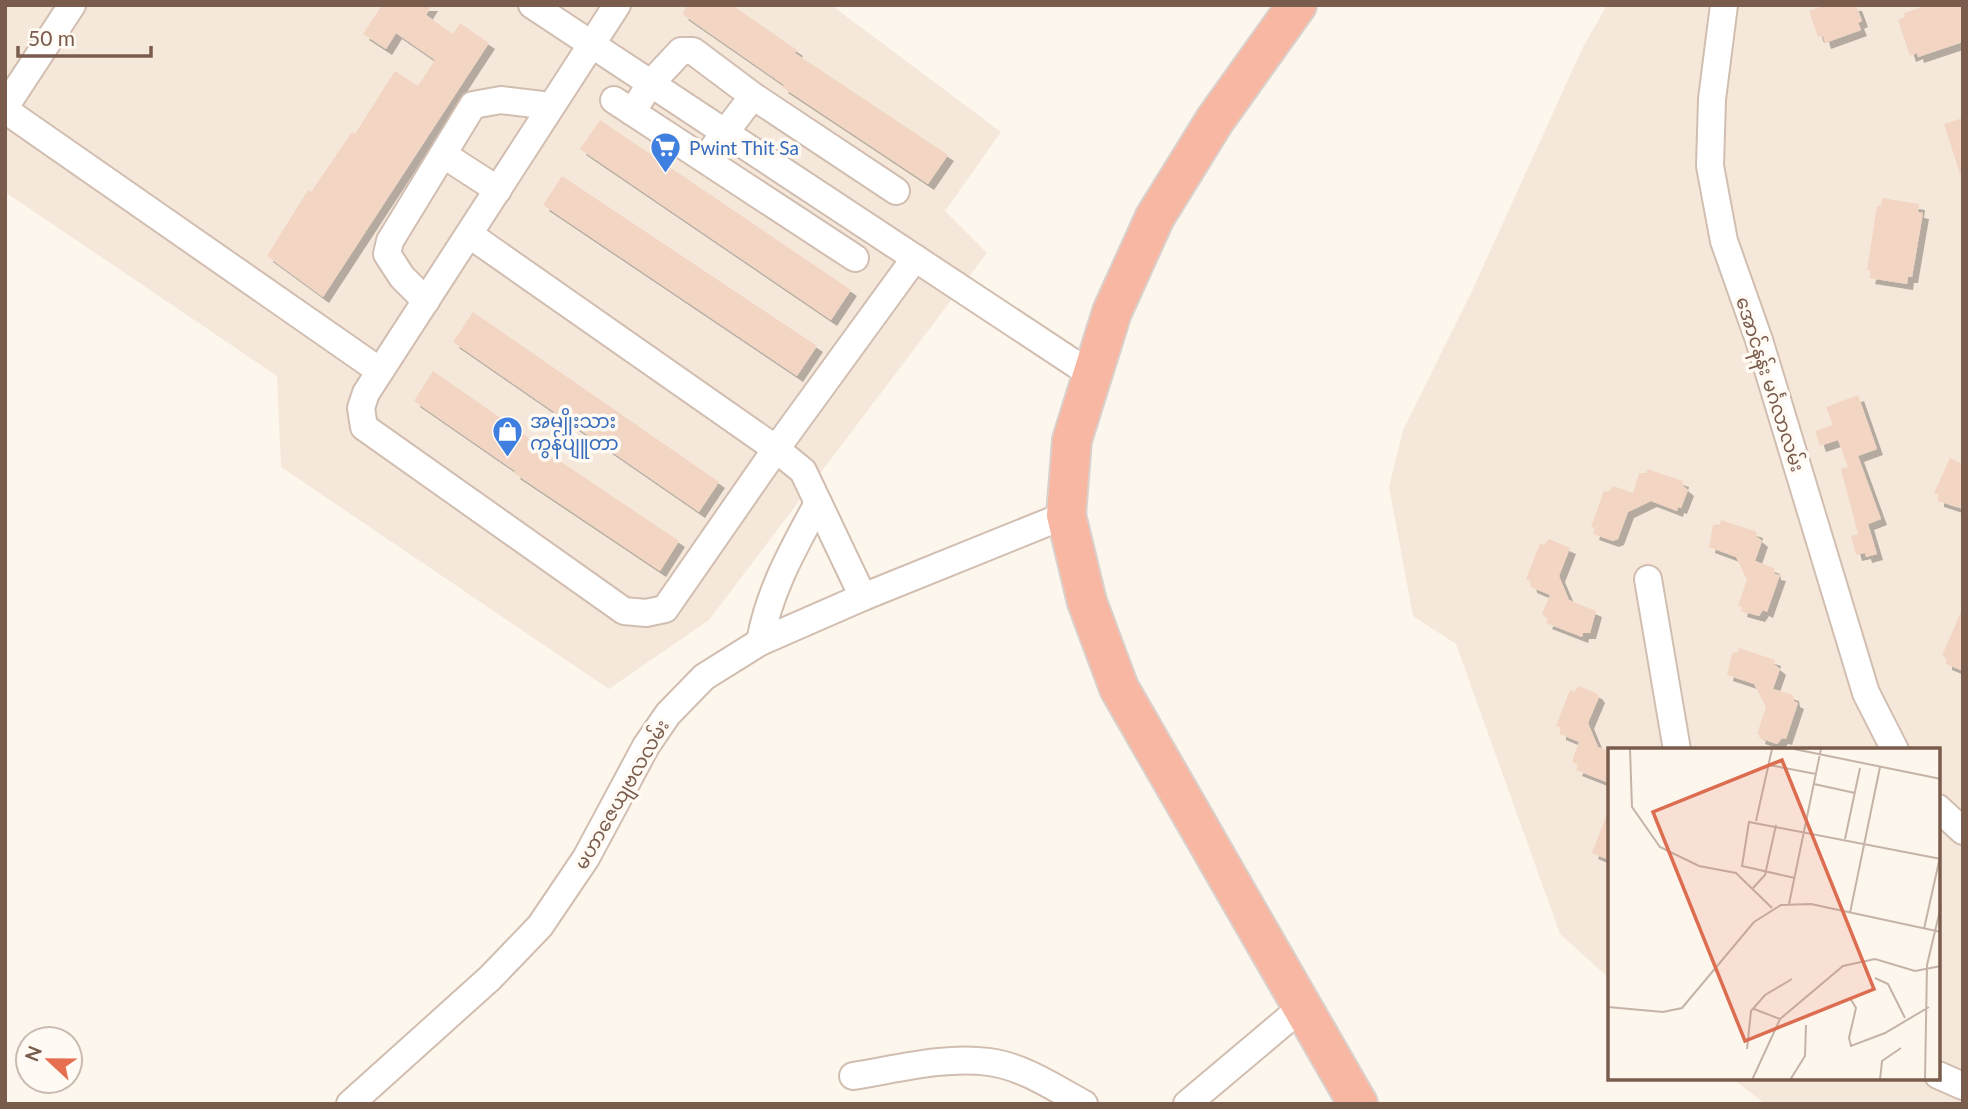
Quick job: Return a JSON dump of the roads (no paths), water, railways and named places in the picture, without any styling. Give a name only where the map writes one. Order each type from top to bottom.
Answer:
[{"type":"highway","points":[[1297,5],[1215,120],[1155,217],[1112,312],[1072,440],[1066,516],[1087,602],[1119,688],[1358,1104]]},
{"type":"street","points":[[72,5],[5,109],[380,371]]},
{"type":"street","points":[[532,5],[1092,375]]},
{"type":"street","points":[[617,5],[366,393],[361,408],[363,427],[624,611],[646,613],[665,610],[776,449],[915,258]]},
{"type":"street","name":"အောင်နန်း မင်္ဂလာလမ်း","points":[[1724,5],[1712,99],[1710,166],[1724,241],[1759,340],[1866,693],[1894,748]]},
{"type":"street","points":[[855,258],[623,106],[651,83],[681,51],[693,51],[857,168],[896,191]]},
{"type":"street","points":[[705,160],[753,96]]},
{"type":"street","points":[[426,301],[402,277],[387,254],[390,241],[473,105],[501,100],[551,106]]},
{"type":"street","points":[[444,155],[498,190]]},
{"type":"street","points":[[811,230],[857,168]]},
{"type":"street","points":[[470,235],[776,449],[803,471],[863,597]]},
{"type":"street","points":[[760,642],[778,576],[818,503]]},
{"type":"street","name":"မဟာဇေယျဗလလမ်း","points":[[350,1104],[490,978],[540,926],[586,858],[646,746],[668,715],[704,677],[760,642],[863,597],[1066,516]]},
{"type":"street","points":[[1648,579],[1678,748]]},
{"type":"street","points":[[1940,810],[1963,831]]},
{"type":"street","points":[[1187,1104],[1301,1008]]},
{"type":"street","points":[[853,1076],[957,1060],[991,1062],[1029,1075],[1084,1104]]},
{"type":"street","points":[[1940,1077],[1963,1086]]},
{"type":"place","name":"Pwint Thit Sa","points":[[666,174]]},
{"type":"place","name":"အမျိုးသား ကွန်ပျူတာ","points":[[507,458]]}]
